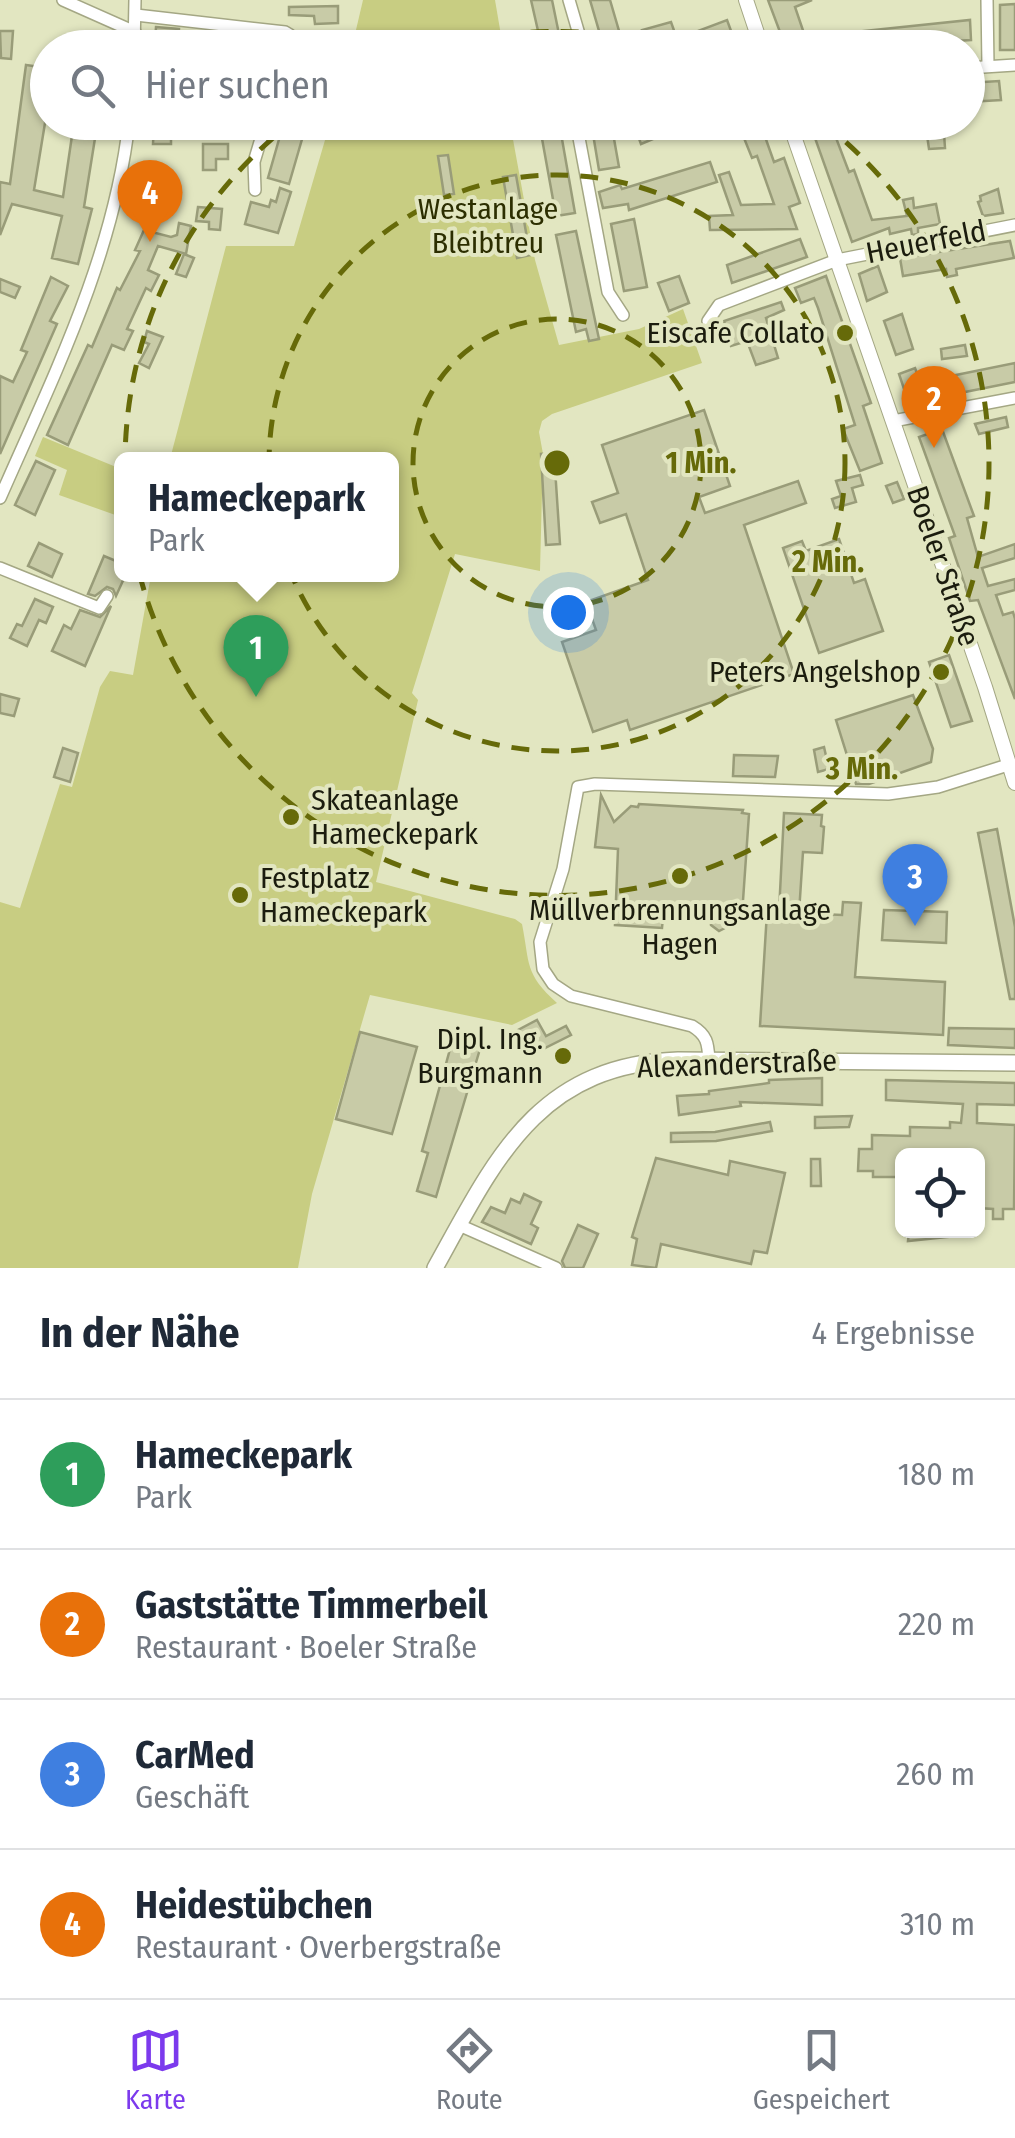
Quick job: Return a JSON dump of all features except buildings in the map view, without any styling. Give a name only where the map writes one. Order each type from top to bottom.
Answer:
[{"type":"main road","name":"Alexanderstraße","points":[[435,1268],[513,1137],[553,1100],[598,1075],[664,1060],[1015,1063]]},
{"type":"street","points":[[63,0],[130,30]]},
{"type":"street","points":[[135,0],[135,30]]},
{"type":"street","points":[[570,0],[578,30]]},
{"type":"street","points":[[746,0],[756,30]]},
{"type":"street","points":[[986,0],[988,66]]},
{"type":"street","points":[[136,15],[267,30]]},
{"type":"street","points":[[985,66],[1015,65]]},
{"type":"street","points":[[0,498],[88,294],[125,140]]},
{"type":"street","points":[[255,190],[254,162],[261,140]]},
{"type":"street","points":[[579,140],[608,292],[623,316]]},
{"type":"street","name":"Boeler Straße","points":[[795,140],[1015,783]]},
{"type":"street","name":"Heuerfeld","points":[[708,321],[719,305],[837,260],[1015,225]]},
{"type":"street","points":[[893,421],[1015,398]]},
{"type":"street","points":[[0,568],[99,608],[107,596]]},
{"type":"street","points":[[709,1060],[708,1043],[702,1032],[692,1026],[572,996],[552,984],[543,969],[540,942],[564,869],[578,786],[888,794],[938,787],[1011,764]]},
{"type":"street","points":[[459,1225],[556,1268]]},
{"type":"green space","points":[[363,0],[495,0],[500,30],[356,30]]},
{"type":"green space","name":"Westanlage Bleibtreu","points":[[325,140],[513,140],[535,260],[559,345],[639,329],[683,309],[702,363],[552,414],[542,421],[540,571],[455,554],[412,693],[418,700],[376,882],[515,919],[522,924],[534,975],[557,1003],[512,1025],[370,995],[312,1194],[298,1268],[0,1268],[0,902],[20,908],[60,784],[72,787],[100,687],[110,671],[133,675],[150,582],[399,582],[399,452],[172,452],[226,246],[294,246]]},
{"type":"green space","points":[[43,437],[114,466],[114,515],[59,495],[67,470],[35,456]]},
{"type":"place","name":"Heidestübchen","points":[[150,242]]},
{"type":"place","name":"Eiscafe Collato","points":[[845,333]]},
{"type":"place","name":"Gaststätte Timmerbeil","points":[[934,448]]},
{"type":"place","name":"Peters Angelshop","points":[[941,672]]},
{"type":"place","name":"Hameckepark","points":[[256,697]]},
{"type":"place","name":"Skateanlage Hameckepark","points":[[291,817]]},
{"type":"place","name":"Müllverbrennungsanlage Hagen","points":[[680,876]]},
{"type":"place","name":"Festplatz Hameckepark","points":[[240,895]]},
{"type":"place","name":"CarMed","points":[[915,926]]},
{"type":"place","name":"Dipl. Ing. Burgmann","points":[[563,1056]]}]
